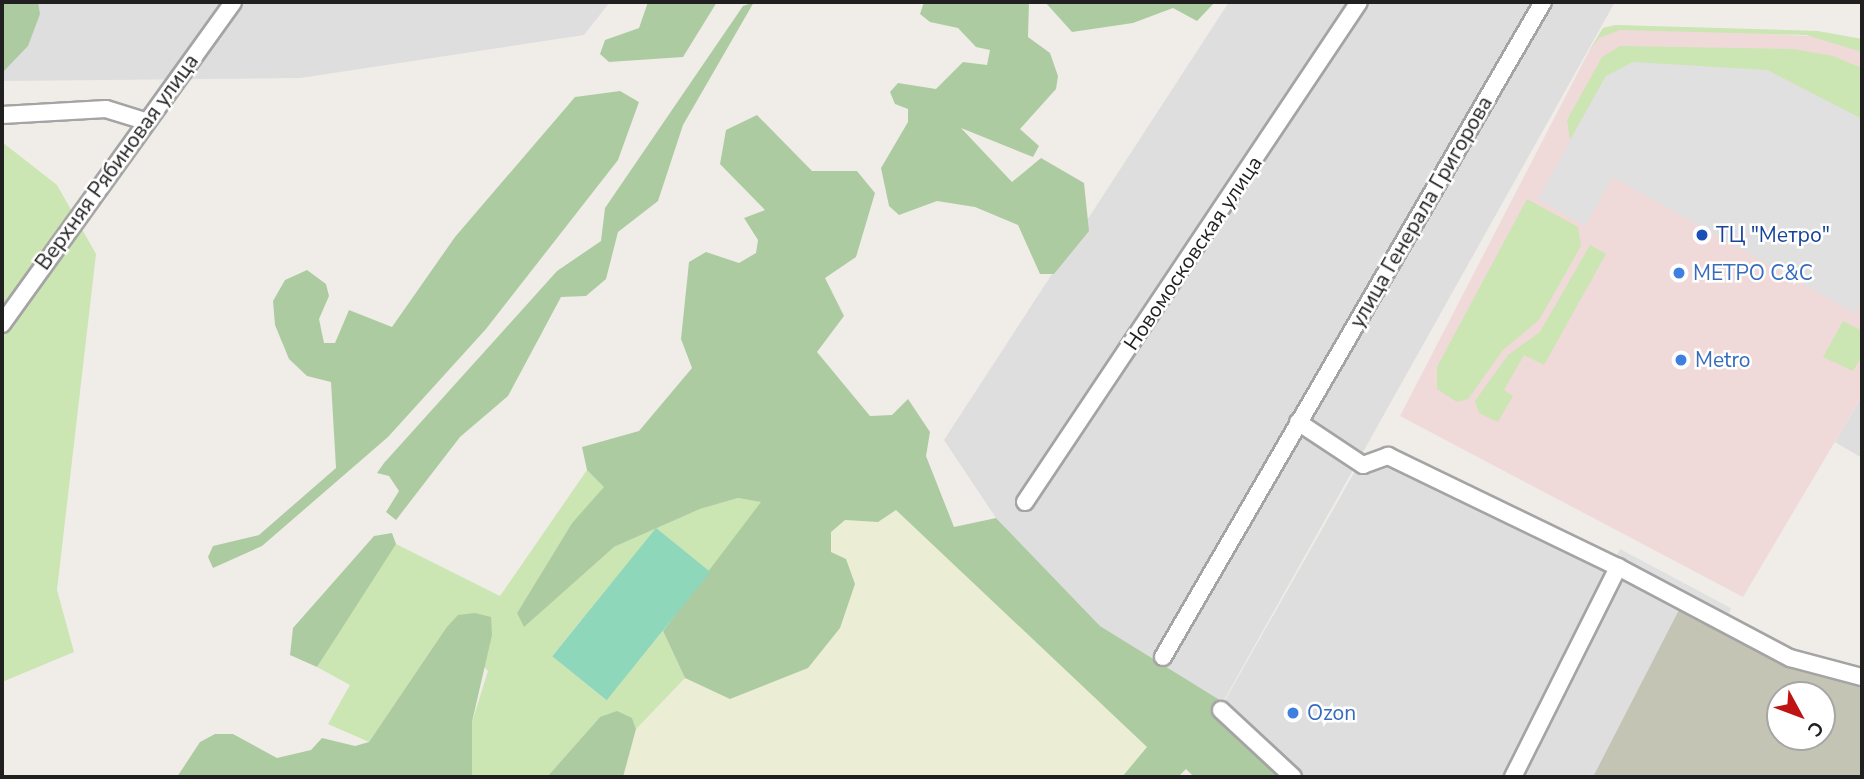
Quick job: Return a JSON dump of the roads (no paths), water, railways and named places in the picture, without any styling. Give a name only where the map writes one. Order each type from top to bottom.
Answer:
[{"type":"street","name":"Верхняя Рябиновая улица","points":[[2,324],[145,121],[233,2]]},
{"type":"street","name":"Новомосковская улица","points":[[1026,502],[1359,2]]},
{"type":"street","name":"улица Генерала Григорова","points":[[1163,657],[1543,2]]},
{"type":"street","points":[[2,114],[106,110],[145,121]]},
{"type":"street","points":[[1298,422],[1363,465],[1388,456],[1618,567],[1790,658],[1862,677]]},
{"type":"street","points":[[1513,777],[1618,567]]},
{"type":"street","points":[[1221,710],[1293,777]]},
{"type":"place","name":"ТЦ \"Метро\"","points":[[1702,235]]},
{"type":"place","name":"МЕТРО С&С","points":[[1679,273]]},
{"type":"place","name":"Metro","points":[[1681,360]]},
{"type":"place","name":"Ozon","points":[[1293,713]]}]
